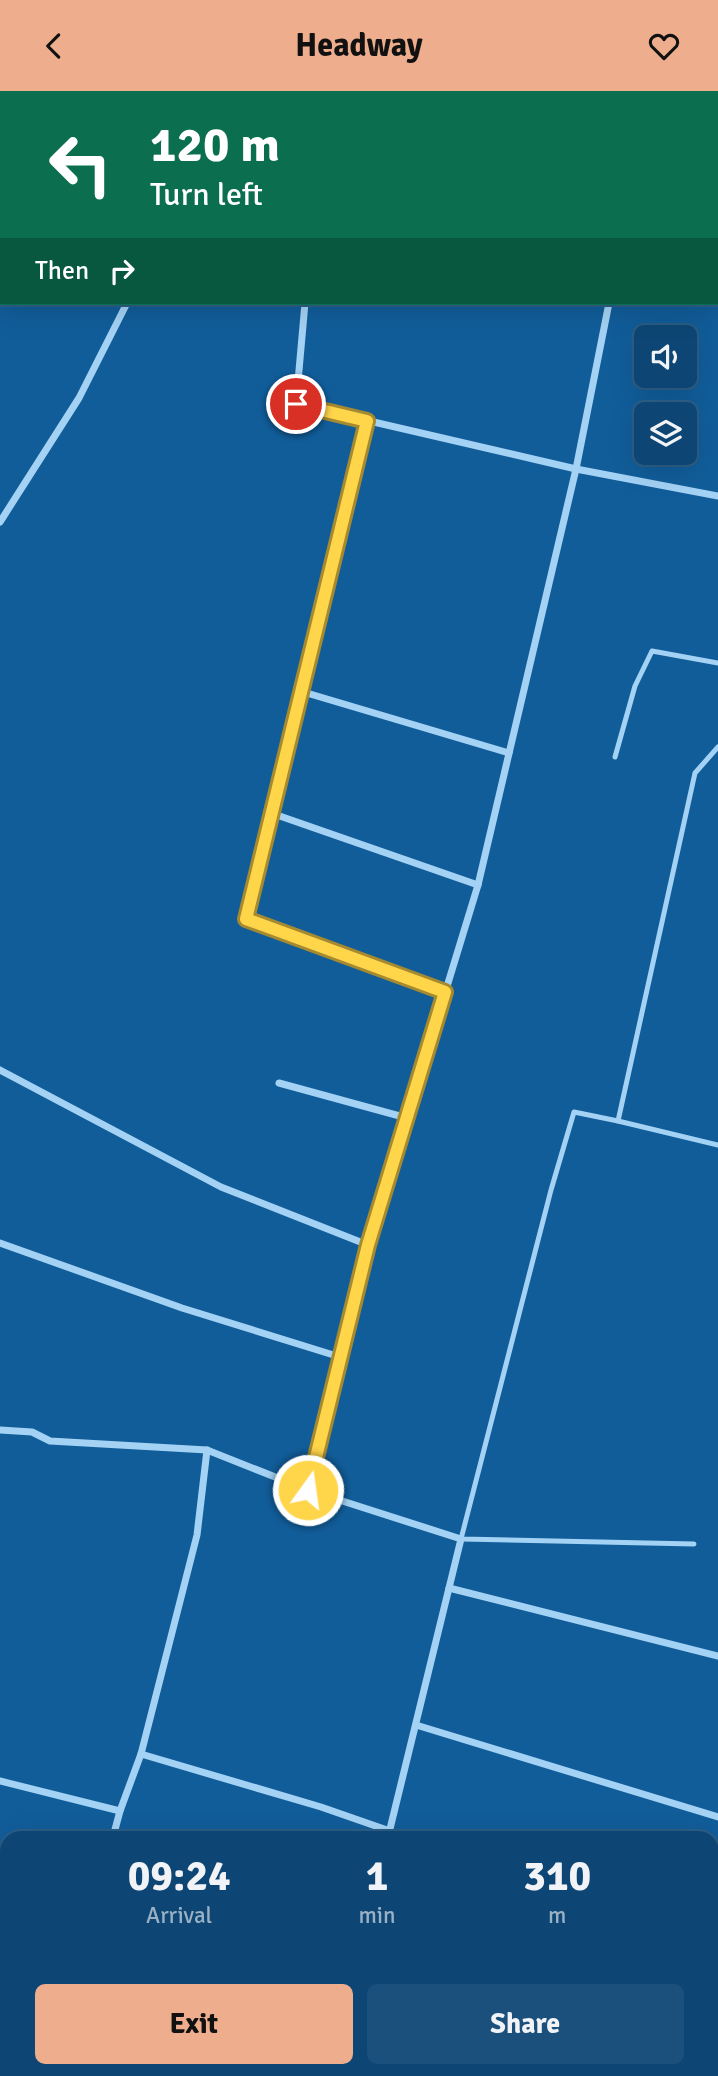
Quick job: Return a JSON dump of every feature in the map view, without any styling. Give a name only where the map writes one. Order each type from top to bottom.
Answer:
[{"type":"street","points":[[0,522],[79,398],[126,305]]},
{"type":"street","points":[[305,305],[296,404],[576,469],[718,496]]},
{"type":"street","points":[[308,1490],[368,1245],[478,885],[576,469],[609,305]]},
{"type":"street","points":[[367,421],[246,919],[445,992]]},
{"type":"street","points":[[300,691],[509,753]]},
{"type":"street","points":[[271,814],[478,885]]},
{"type":"street","points":[[0,1070],[221,1187],[368,1245]]},
{"type":"street","points":[[279,1083],[407,1118]]},
{"type":"street","points":[[0,1243],[182,1308],[340,1357]]},
{"type":"street","points":[[0,1430],[32,1432],[50,1441],[207,1450],[308,1490],[461,1539],[390,1831]]},
{"type":"street","points":[[115,1831],[141,1754],[197,1535],[207,1450]]},
{"type":"street","points":[[449,1588],[718,1657]]},
{"type":"street","points":[[416,1725],[718,1817]]},
{"type":"street","points":[[141,1754],[321,1807],[381,1831]]},
{"type":"street","points":[[0,1781],[120,1811]]},
{"type":"lane","points":[[615,757],[635,686],[652,651],[718,663]]},
{"type":"lane","points":[[618,1121],[695,773],[718,747]]},
{"type":"lane","points":[[694,1544],[461,1539],[551,1190],[574,1112],[718,1145]]},
{"type":"route","points":[[296,404],[367,421],[246,919],[445,992],[368,1245],[308,1490]]}]
